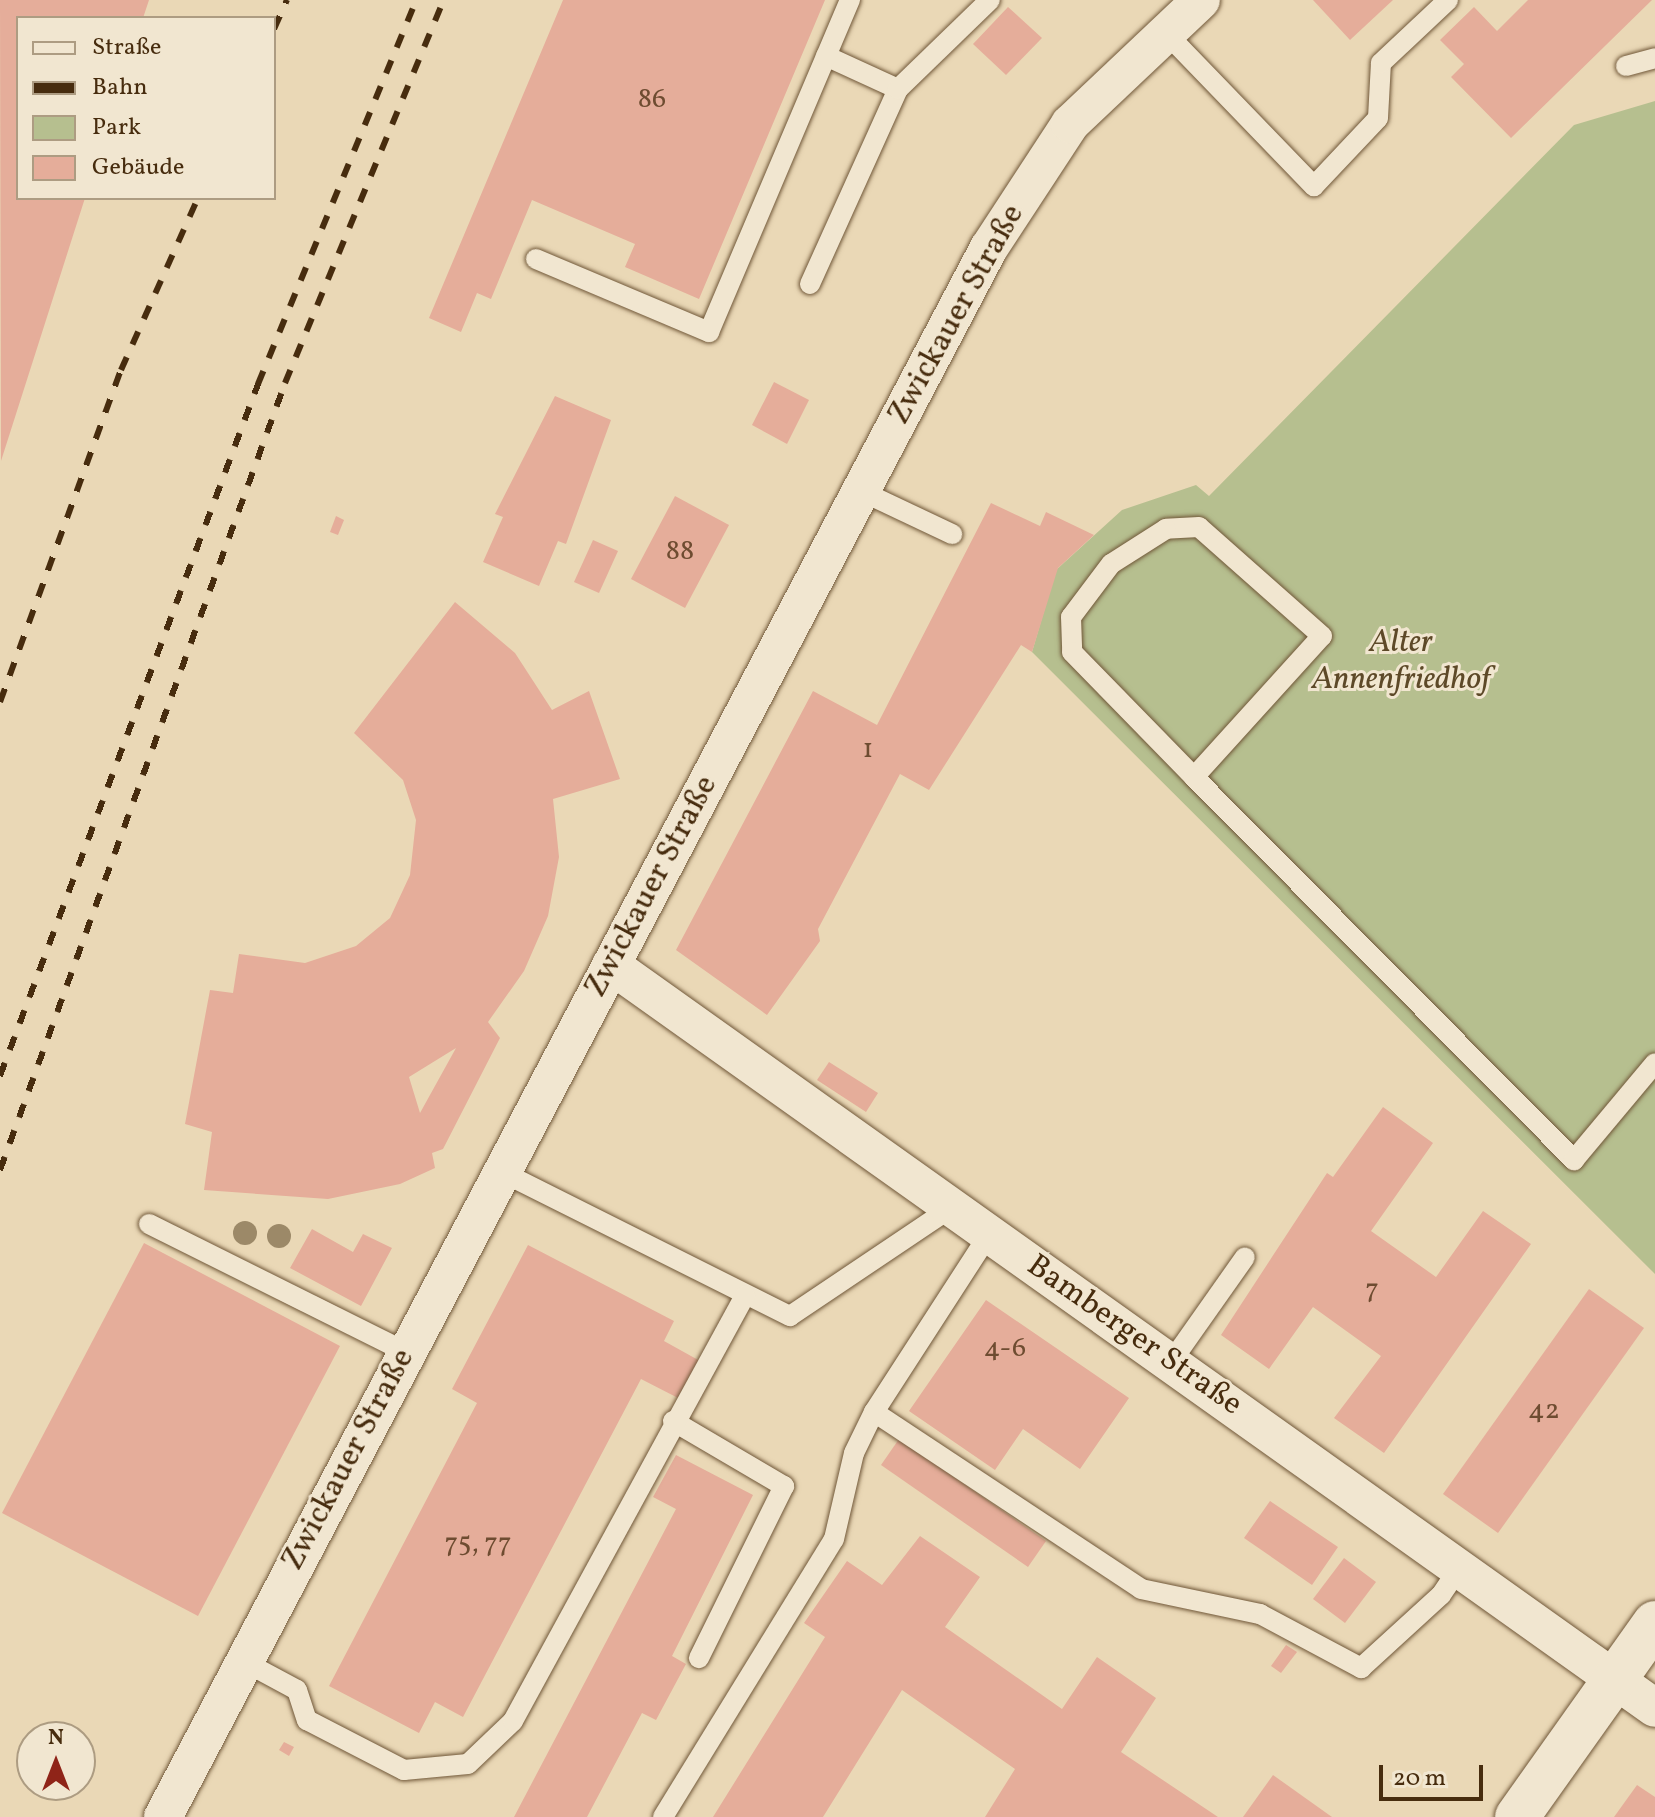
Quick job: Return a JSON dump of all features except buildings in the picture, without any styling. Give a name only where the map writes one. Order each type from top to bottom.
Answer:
[{"type":"street","name":"Zwickauer Straße","points":[[163,1817],[989,248],[1070,124],[1199,1]]},
{"type":"street","name":"Bamberger Straße","points":[[611,965],[1655,1708]]},
{"type":"street","points":[[1517,1817],[1655,1623]]},
{"type":"lane","points":[[536,259],[709,332],[850,0]]},
{"type":"lane","points":[[810,284],[898,89],[990,0]]},
{"type":"lane","points":[[1166,33],[1314,186],[1378,118],[1381,63],[1448,0]]},
{"type":"lane","points":[[826,56],[898,89]]},
{"type":"lane","points":[[1626,66],[1655,58]]},
{"type":"lane","points":[[861,491],[952,534]]},
{"type":"lane","points":[[1194,777],[1322,636],[1199,527],[1166,529],[1111,564],[1071,617],[1072,652],[1194,777],[1574,1160],[1655,1063]]},
{"type":"lane","points":[[502,1172],[790,1316],[952,1207]]},
{"type":"lane","points":[[149,1224],[406,1352]]},
{"type":"lane","points":[[663,1817],[834,1539],[854,1453],[874,1412],[990,1233]]},
{"type":"lane","points":[[1171,1362],[1245,1257]]},
{"type":"lane","points":[[243,1661],[297,1690],[307,1720],[404,1770],[468,1764],[513,1721],[673,1421],[688,1409],[745,1296]]},
{"type":"lane","points":[[874,1412],[1141,1589],[1260,1614],[1361,1668],[1441,1595],[1459,1568]]},
{"type":"lane","points":[[673,1421],[784,1486],[699,1658]]},
{"type":"green space","name":"Alter Annenfriedhof","points":[[1655,101],[1655,1274],[1032,652],[1056,570],[1122,510],[1196,485],[1209,496],[1574,125]]},
{"type":"railway","points":[[276,25],[287,0]]},
{"type":"railway","points":[[0,1076],[258,384],[416,0]]},
{"type":"railway","points":[[0,1170],[285,383],[444,0]]},
{"type":"railway","points":[[0,702],[121,370],[197,200]]}]
